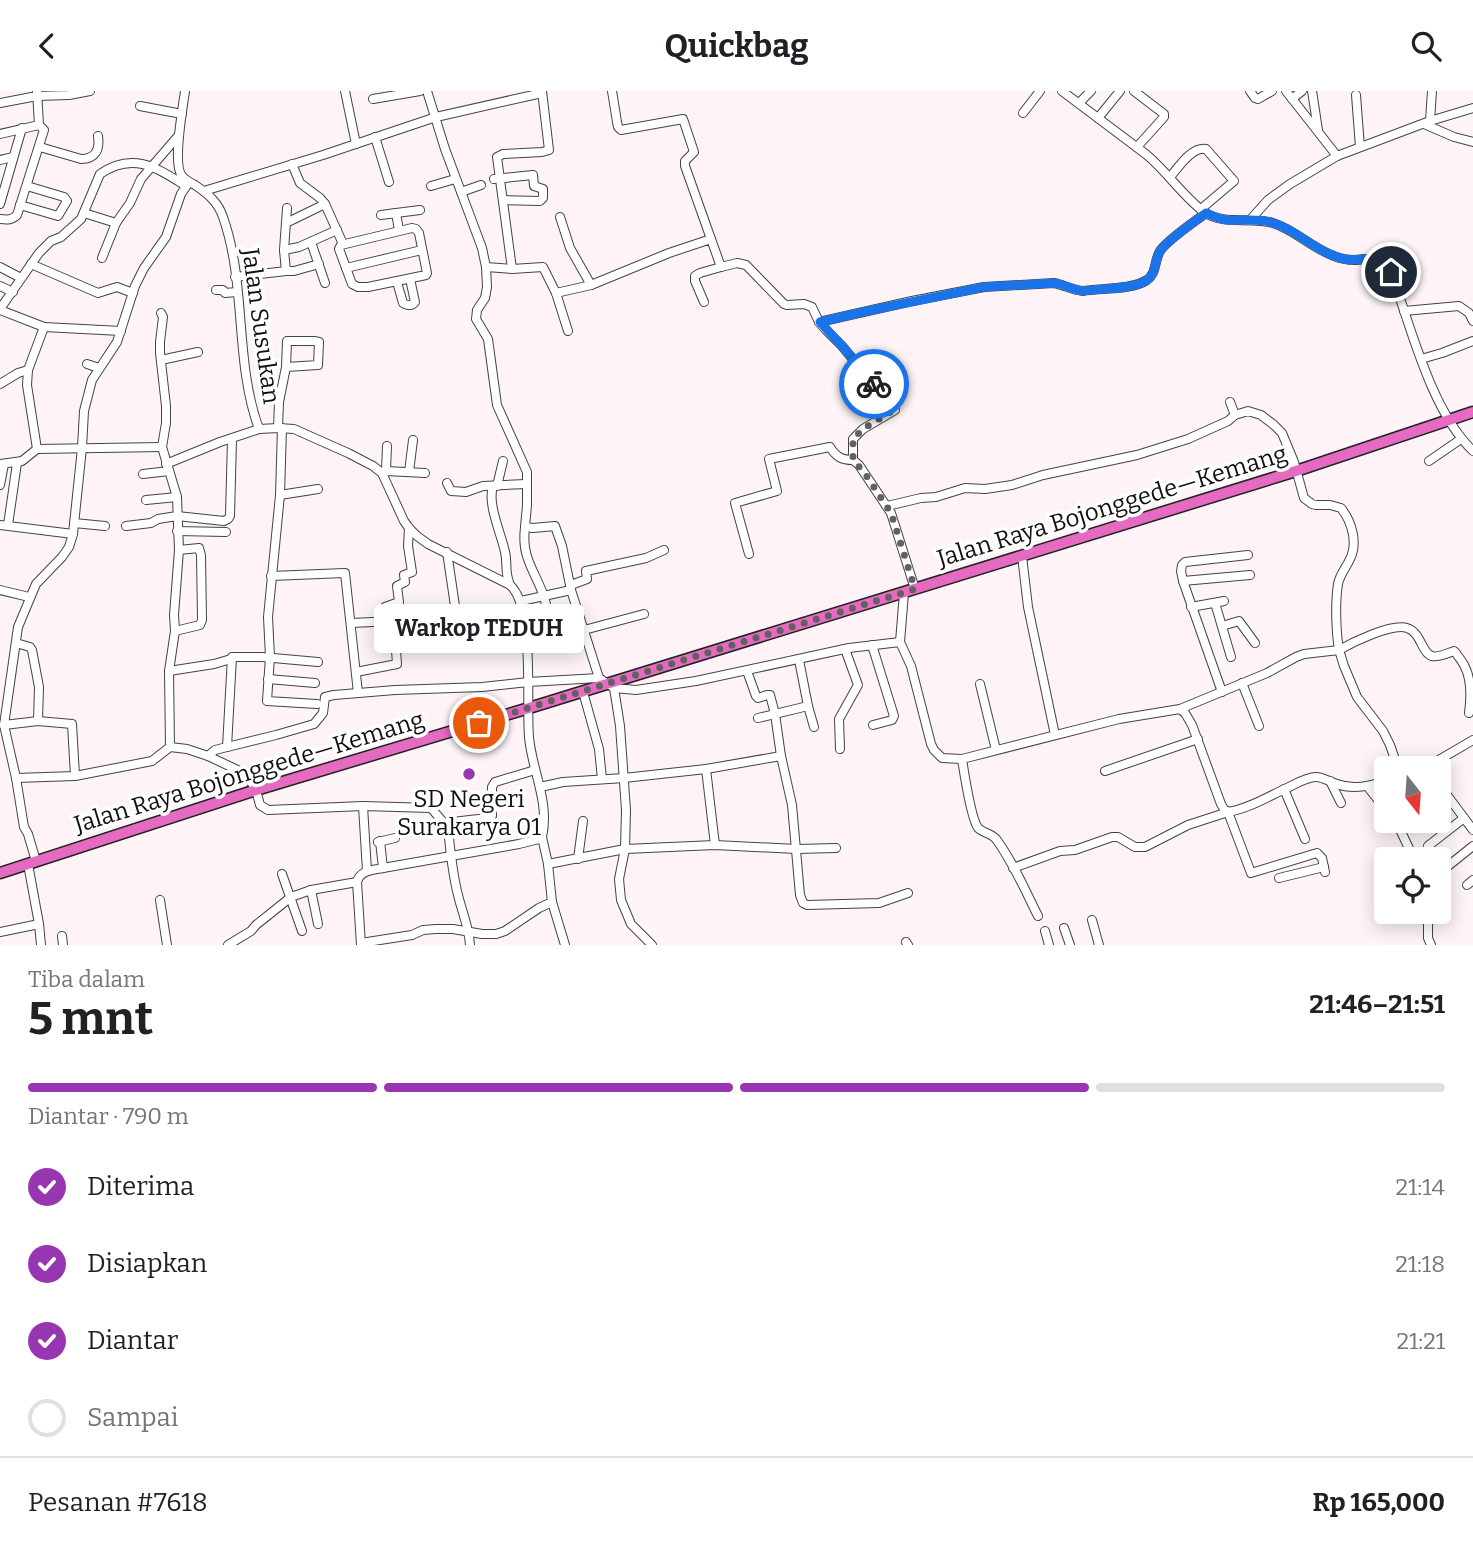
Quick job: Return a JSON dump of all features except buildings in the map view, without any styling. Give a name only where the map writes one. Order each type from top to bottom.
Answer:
[{"type":"highway","name":"Jalan Raya Bojonggede—Kemang","points":[[0,873],[256,790],[529,709],[1296,471],[1473,412]]},
{"type":"street","points":[[3,102],[37,93],[54,97],[90,91]]},
{"type":"street","points":[[41,945],[28,834],[24,827],[4,725],[3,707],[18,627],[29,597],[36,584],[69,547],[74,523],[84,411],[92,380],[111,352],[144,268],[166,237],[181,194],[188,183],[179,170],[179,135],[185,91]]},
{"type":"street","points":[[345,91],[356,144]]},
{"type":"street","points":[[373,99],[386,94],[420,91]]},
{"type":"street","points":[[427,91],[455,179],[475,227],[486,267],[487,287],[485,298],[477,310],[477,320],[488,339],[497,405],[528,477],[524,547],[544,597],[555,647]]},
{"type":"street","points":[[612,91],[618,127],[621,130],[683,119],[694,152],[685,161],[685,166],[721,267]]},
{"type":"street","points":[[1023,113],[1040,91]]},
{"type":"street","points":[[1062,91],[1138,147],[1203,211],[1226,220],[1251,219],[1285,227],[1339,258],[1381,259],[1391,272],[1421,359],[1448,420],[1473,451]]},
{"type":"street","points":[[1079,103],[1091,91]]},
{"type":"street","points":[[1098,118],[1120,91]]},
{"type":"street","points":[[1134,91],[1164,114],[1138,147]]},
{"type":"street","points":[[1250,91],[1258,99],[1272,91]]},
{"type":"street","points":[[1286,91],[1337,156]]},
{"type":"street","points":[[1292,99],[1302,91]]},
{"type":"street","points":[[1311,91],[1318,131]]},
{"type":"street","points":[[1427,122],[1432,91]]},
{"type":"street","points":[[204,191],[436,117],[542,92],[549,149],[498,155],[497,179],[503,200],[512,269]]},
{"type":"street","points":[[0,219],[13,219],[17,215],[40,147],[44,130],[39,125],[37,93]]},
{"type":"street","points":[[1356,95],[1360,147]]},
{"type":"street","points":[[140,107],[182,114]]},
{"type":"street","points":[[1251,219],[1268,200],[1337,156],[1427,122],[1473,108]]},
{"type":"street","points":[[1427,122],[1454,138],[1473,142]]},
{"type":"street","points":[[0,134],[39,125]]},
{"type":"street","points":[[0,204],[22,128]]},
{"type":"street","points":[[102,258],[141,179],[179,135]]},
{"type":"street","points":[[40,147],[85,159],[97,151],[98,136]]},
{"type":"street","points":[[375,137],[389,181]]},
{"type":"street","points":[[820,322],[993,286],[1054,283],[1083,291],[1144,282],[1154,273],[1161,249],[1234,181],[1206,149],[1198,149],[1170,177]]},
{"type":"street","points":[[0,160],[13,157]]},
{"type":"street","points":[[121,331],[44,327],[0,310],[39,253],[81,219],[100,174],[128,163],[153,166]]},
{"type":"street","points":[[292,164],[300,183],[324,204],[343,244]]},
{"type":"street","name":"Jalan Susukan","points":[[153,166],[204,191],[221,209],[236,277],[244,370],[259,429],[294,429],[384,472]]},
{"type":"street","points":[[497,179],[532,175],[534,186],[543,189],[543,199],[540,201],[503,200]]},
{"type":"street","points":[[431,186],[455,179]]},
{"type":"street","points":[[461,192],[481,185]]},
{"type":"street","points":[[20,205],[58,216],[66,204],[64,197],[27,186]]},
{"type":"street","points":[[286,223],[324,204]]},
{"type":"street","points":[[286,271],[284,250],[287,208]]},
{"type":"street","points":[[381,215],[420,210]]},
{"type":"street","points":[[83,213],[117,223]]},
{"type":"street","points":[[396,213],[399,230]]},
{"type":"street","points":[[560,217],[570,248],[591,285]]},
{"type":"street","points":[[416,229],[419,233],[427,274],[397,282],[358,287],[352,284],[339,249],[343,244],[399,230],[416,229]]},
{"type":"street","points":[[284,250],[312,242],[338,230]]},
{"type":"street","points":[[556,293],[591,285],[711,239]]},
{"type":"street","points":[[312,242],[326,282]]},
{"type":"street","points":[[346,268],[422,250]]},
{"type":"street","points":[[704,302],[695,276],[700,272],[737,263],[746,265],[782,303],[812,307],[820,322],[895,409],[863,429],[853,439],[853,460],[887,506],[895,523],[910,591],[900,642],[911,666],[934,750],[938,756],[962,759],[1119,719],[1180,709],[1267,673],[1296,657],[1339,650],[1370,635],[1398,627],[1406,627],[1416,633],[1429,655],[1433,657],[1454,651],[1456,653],[1469,679],[1469,713]]},
{"type":"street","points":[[31,264],[98,293],[117,287],[133,293]]},
{"type":"street","points":[[236,277],[294,271],[319,264]]},
{"type":"street","points":[[0,267],[21,278]]},
{"type":"street","points":[[486,267],[543,267],[556,293],[568,331]]},
{"type":"street","points":[[397,282],[403,303],[411,305],[415,302],[410,279]]},
{"type":"street","points":[[0,286],[13,292]]},
{"type":"street","points":[[216,290],[223,290],[225,293],[237,292]]},
{"type":"street","points":[[1404,311],[1459,306],[1469,313],[1473,321]]},
{"type":"street","points":[[161,313],[163,317],[160,342],[166,406],[162,447],[177,497],[179,549],[175,631],[169,671],[170,747]]},
{"type":"street","points":[[37,449],[27,370],[44,327]]},
{"type":"street","points":[[285,367],[318,365],[319,342],[286,341],[279,402],[280,495],[268,617],[270,657],[267,701],[317,704]]},
{"type":"street","points":[[1421,359],[1473,341]]},
{"type":"street","points":[[161,360],[198,352]]},
{"type":"street","points":[[87,364],[99,368]]},
{"type":"street","points":[[0,384],[27,370]]},
{"type":"street","points":[[1230,402],[1235,415]]},
{"type":"street","points":[[887,506],[936,497],[965,488],[985,489],[1012,485],[1043,475],[1137,455],[1188,439],[1228,421],[1235,415],[1252,411],[1258,413],[1282,433],[1304,498],[1312,504],[1341,508],[1348,518],[1354,550],[1339,582],[1337,640],[1343,666],[1357,697],[1383,731],[1394,756]]},
{"type":"street","points":[[144,474],[168,468],[220,442],[259,429]]},
{"type":"street","points":[[126,526],[177,516],[224,521],[230,518],[232,439]]},
{"type":"street","points":[[1429,461],[1461,439]]},
{"type":"street","points":[[409,472],[413,440]]},
{"type":"street","points":[[386,621],[385,607],[399,602],[397,586],[405,582],[404,575],[412,572],[408,528],[384,472],[387,446]]},
{"type":"street","points":[[0,485],[2,464],[22,461],[37,449],[162,447]]},
{"type":"street","points":[[749,554],[735,503],[777,491],[769,459],[830,447],[843,460],[853,460]]},
{"type":"street","points":[[503,461],[491,497],[506,554],[505,571],[510,585]]},
{"type":"street","points":[[16,463],[4,525],[72,534]]},
{"type":"street","points":[[384,472],[425,473]]},
{"type":"street","points":[[447,483],[451,491],[467,492],[483,487],[526,484]]},
{"type":"street","points":[[280,495],[318,489]]},
{"type":"street","points":[[146,500],[177,497]]},
{"type":"street","points":[[74,523],[105,526]]},
{"type":"street","points":[[525,527],[555,526],[584,630],[607,683],[620,726],[624,778],[625,849],[619,879],[621,900],[631,924],[652,945]]},
{"type":"street","points":[[408,528],[428,544],[510,585],[521,601],[528,682],[528,734],[545,813],[542,837],[552,902],[565,945]]},
{"type":"street","points":[[177,531],[226,532]]},
{"type":"street","points":[[175,631],[200,625],[202,620],[199,548],[179,549]]},
{"type":"street","points":[[521,601],[571,588],[586,580],[586,571],[646,558],[664,550]]},
{"type":"street","points":[[447,552],[455,606]]},
{"type":"street","points":[[1222,692],[1191,607],[1183,581],[1182,565],[1185,562],[1248,555]]},
{"type":"street","points":[[1022,556],[1028,607],[1055,735]]},
{"type":"street","points":[[271,576],[345,573],[358,693]]},
{"type":"street","points":[[1183,581],[1250,575]]},
{"type":"street","points":[[0,590],[29,597]]},
{"type":"street","points":[[1191,607],[1219,602],[1222,626],[1231,657]]},
{"type":"street","points":[[584,630],[644,614]]},
{"type":"street","points":[[351,624],[396,621]]},
{"type":"street","points":[[1222,626],[1239,621],[1255,643]]},
{"type":"street","points":[[356,672],[397,664],[396,650],[400,645],[437,640]]},
{"type":"street","points":[[208,756],[215,750],[314,724],[323,713],[325,697],[334,695],[528,682],[607,683],[636,690],[747,671],[845,649],[900,642]]},
{"type":"street","points":[[16,643],[32,650],[39,687],[38,721]]},
{"type":"street","points":[[872,645],[894,716],[892,720],[873,725]]},
{"type":"street","points":[[840,750],[839,719],[858,685],[845,649]]},
{"type":"street","points":[[169,671],[214,664],[232,657],[318,661]]},
{"type":"street","points":[[227,747],[231,659]]},
{"type":"street","points":[[799,660],[814,727]]},
{"type":"street","points":[[747,671],[756,696],[758,698],[770,695],[775,714],[792,805],[800,895],[804,905],[872,904],[908,893]]},
{"type":"street","points":[[268,680],[315,683]]},
{"type":"street","points":[[1242,683],[1259,726]]},
{"type":"street","points":[[980,684],[996,750]]},
{"type":"street","points":[[583,692],[599,749],[602,779]]},
{"type":"street","points":[[758,718],[808,706]]},
{"type":"street","points":[[1180,709],[1189,718],[1221,804],[1228,812],[1251,873],[1317,853],[1322,858],[1325,870],[1279,878]]},
{"type":"street","points":[[4,725],[38,721],[72,724],[75,776]]},
{"type":"street","points":[[1105,771],[1198,739]]},
{"type":"street","points":[[1446,756],[1473,740]]},
{"type":"street","points":[[16,778],[75,776],[152,761],[170,747],[208,756],[246,774],[256,790],[260,805],[268,810],[363,806],[430,808],[444,823],[492,816],[492,787],[495,782],[536,770]]},
{"type":"street","points":[[540,786],[706,768],[781,756]]},
{"type":"street","points":[[962,759],[976,822],[979,828],[994,837],[1029,895],[1038,916]]},
{"type":"street","points":[[706,768],[715,845]]},
{"type":"street","points":[[1013,868],[1060,851],[1075,850],[1112,837],[1118,837],[1135,847],[1145,847],[1188,825],[1253,804],[1316,777],[1350,787],[1374,784]]},
{"type":"street","points":[[1329,781],[1341,803]]},
{"type":"street","points":[[1367,786],[1374,795]]},
{"type":"street","points":[[1284,789],[1305,839]]},
{"type":"street","points":[[1451,800],[1473,829]]},
{"type":"street","points":[[363,806],[366,871]]},
{"type":"street","points":[[1428,846],[1464,818]]},
{"type":"street","points":[[578,859],[583,821]]},
{"type":"street","points":[[542,837],[519,845],[366,871],[359,876],[357,882],[361,944],[436,929],[496,934],[552,902]]},
{"type":"street","points":[[383,868],[378,842],[395,838]]},
{"type":"street","points":[[449,838],[458,895],[469,931],[470,945]]},
{"type":"street","points":[[548,865],[625,849],[715,845],[836,848]]},
{"type":"street","points":[[1451,864],[1473,846]]},
{"type":"street","points":[[282,873],[302,931]]},
{"type":"street","points":[[228,945],[291,897],[311,890],[357,882]]},
{"type":"street","points":[[311,890],[318,924]]},
{"type":"street","points":[[160,900],[167,945]]},
{"type":"street","points":[[1092,920],[1100,945]]},
{"type":"street","points":[[0,932],[39,924]]},
{"type":"street","points":[[1428,924],[1431,945]]},
{"type":"street","points":[[1064,927],[1070,945]]},
{"type":"street","points":[[1045,931],[1049,945]]},
{"type":"street","points":[[412,935],[412,945]]},
{"type":"way so far","points":[[479,723],[915,589],[891,513],[853,460],[853,439],[863,429],[895,409],[874,384]]},
{"type":"place","name":"Warkop TEDUH","points":[[479,723]]},
{"type":"place","name":"SD Negeri Surakarya 01","points":[[469,774]]},
{"type":"route","points":[[874,384],[820,322],[984,287],[1054,283],[1083,291],[1135,285],[1144,282],[1154,273],[1161,249],[1206,213],[1218,219],[1270,222],[1285,227],[1332,255],[1346,260],[1376,257],[1381,259],[1391,272]]}]
